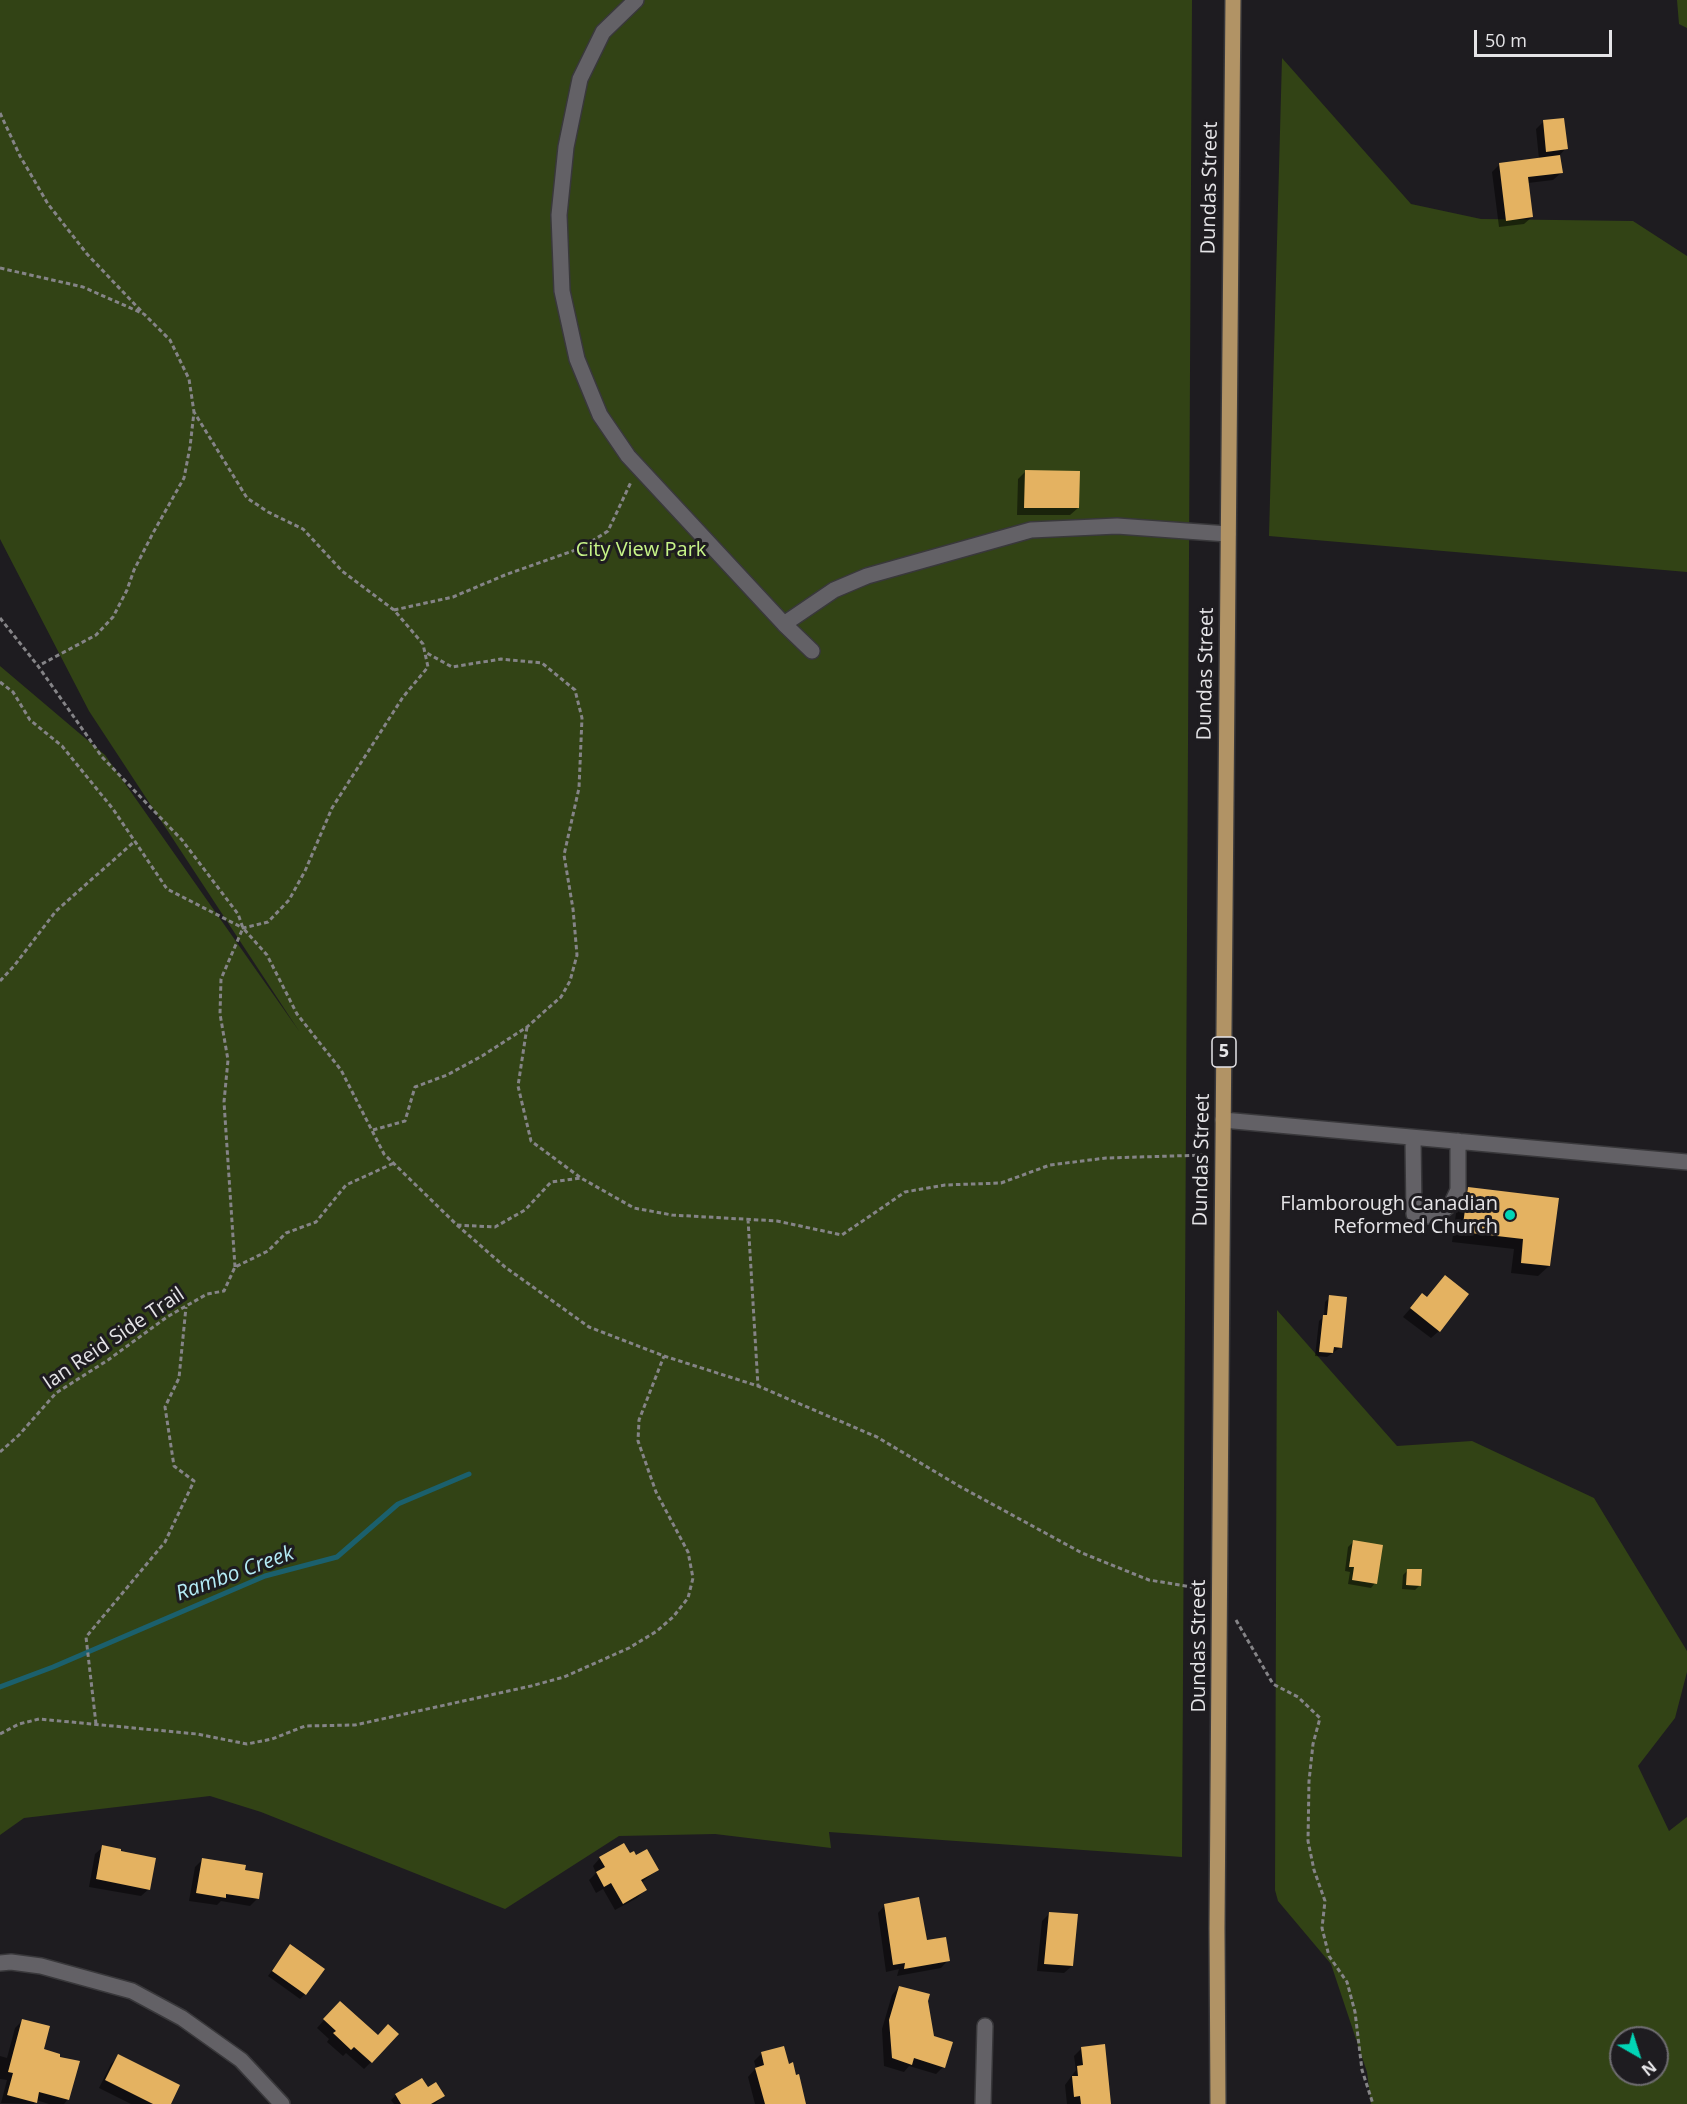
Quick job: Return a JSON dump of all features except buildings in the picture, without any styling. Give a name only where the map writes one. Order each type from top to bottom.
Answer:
[{"type":"main road","name":"Dundas Street","points":[[1218,2104],[1217,1917],[1233,0]]},
{"type":"street","points":[[636,0],[603,32],[580,79],[566,147],[559,215],[562,291],[577,360],[600,415],[638,466],[784,624],[812,651]]},
{"type":"street","points":[[784,624],[834,590],[867,576],[1031,530],[1117,526],[1228,534]]},
{"type":"street","points":[[1223,1120],[1687,1162]]},
{"type":"street","points":[[1413,1138],[1414,1214],[1428,1216],[1442,1212],[1452,1203],[1458,1190],[1458,1142]]},
{"type":"street","points":[[0,1963],[11,1962],[41,1966],[132,1991],[182,2018],[241,2060],[282,2104]]},
{"type":"street","points":[[983,2104],[985,2026]]},
{"type":"path","points":[[0,113],[20,156],[48,204],[87,254],[170,340],[189,379],[194,412],[184,478],[153,533],[112,617],[96,635],[39,666]]},
{"type":"path","points":[[0,268],[83,287],[144,314]]},
{"type":"path","points":[[194,412],[247,498],[268,512],[303,529],[342,571],[394,610],[423,644],[428,667],[403,697],[332,808],[305,871],[289,900],[268,922],[243,928]]},
{"type":"path","points":[[394,610],[453,597],[504,575],[581,548],[608,531],[638,466]]},
{"type":"path","points":[[0,618],[39,666],[102,757],[182,840],[238,914],[243,928],[221,979],[220,1014],[228,1060],[224,1102],[235,1267],[268,1251],[286,1233],[316,1221],[346,1185],[394,1163]]},
{"type":"path","points":[[373,1130],[405,1121],[415,1087],[447,1075],[527,1027],[561,997],[570,981],[577,956],[573,909],[564,855],[579,788],[582,718],[575,690],[542,663],[501,659],[452,668],[425,652]]},
{"type":"path","points":[[0,682],[13,692],[30,720],[62,746],[113,809],[167,889],[243,928],[267,955],[297,1014],[341,1070],[384,1154],[457,1225],[505,1267],[589,1327],[664,1356],[758,1386],[877,1437],[959,1486],[1082,1553],[1149,1580],[1220,1592],[1273,1684],[1298,1697],[1320,1718],[1312,1744],[1308,1841],[1314,1870],[1325,1901],[1322,1928],[1329,1956],[1347,1982],[1355,2012],[1362,2070],[1373,2104]]},
{"type":"path","points":[[0,981],[56,910],[135,841]]},
{"type":"path","points":[[527,1027],[518,1086],[531,1141],[580,1178],[634,1208],[672,1215],[777,1221],[842,1235],[905,1192],[945,1185],[1001,1184],[1050,1166],[1106,1158],[1223,1155]]},
{"type":"path","points":[[457,1225],[495,1227],[525,1210],[551,1182],[580,1178]]},
{"type":"path","points":[[747,1219],[758,1386]]},
{"type":"path","name":"Ian Reid Side Trail","points":[[0,1452],[19,1435],[56,1393],[108,1360],[167,1317],[207,1294],[224,1291],[235,1267]]},
{"type":"path","points":[[96,1724],[86,1637],[165,1542],[194,1481],[174,1466],[165,1407],[179,1378],[186,1306]]},
{"type":"path","points":[[0,1734],[19,1724],[39,1719],[197,1734],[247,1744],[272,1739],[305,1726],[355,1725],[553,1680],[628,1648],[657,1631],[673,1617],[688,1598],[693,1578],[688,1552],[656,1492],[638,1441],[639,1420],[664,1356]]},
{"type":"green space","name":"City View Park","points":[[0,0],[1192,0],[1182,1857],[829,1832],[831,1848],[715,1834],[619,1836],[505,1909],[261,1812],[210,1796],[24,1818],[0,1835],[0,666],[105,755],[299,1031],[89,711],[0,539]]},
{"type":"green space","points":[[1677,0],[1687,0],[1687,28],[1679,24]]},
{"type":"green space","points":[[1282,58],[1411,204],[1481,219],[1633,221],[1687,256],[1687,572],[1269,536]]},
{"type":"green space","points":[[1277,1310],[1397,1446],[1472,1441],[1594,1498],[1687,1651],[1687,1672],[1675,1718],[1638,1766],[1669,1831],[1687,1817],[1687,2104],[1371,2104],[1367,2072],[1331,1964],[1278,1901],[1275,1890]]},
{"type":"waterway","name":"Rambo Creek","points":[[0,1687],[53,1667],[265,1576],[337,1557],[398,1504],[469,1474]]},
{"type":"place","name":"Flamborough Canadian Reformed Church","points":[[1510,1215]]}]
